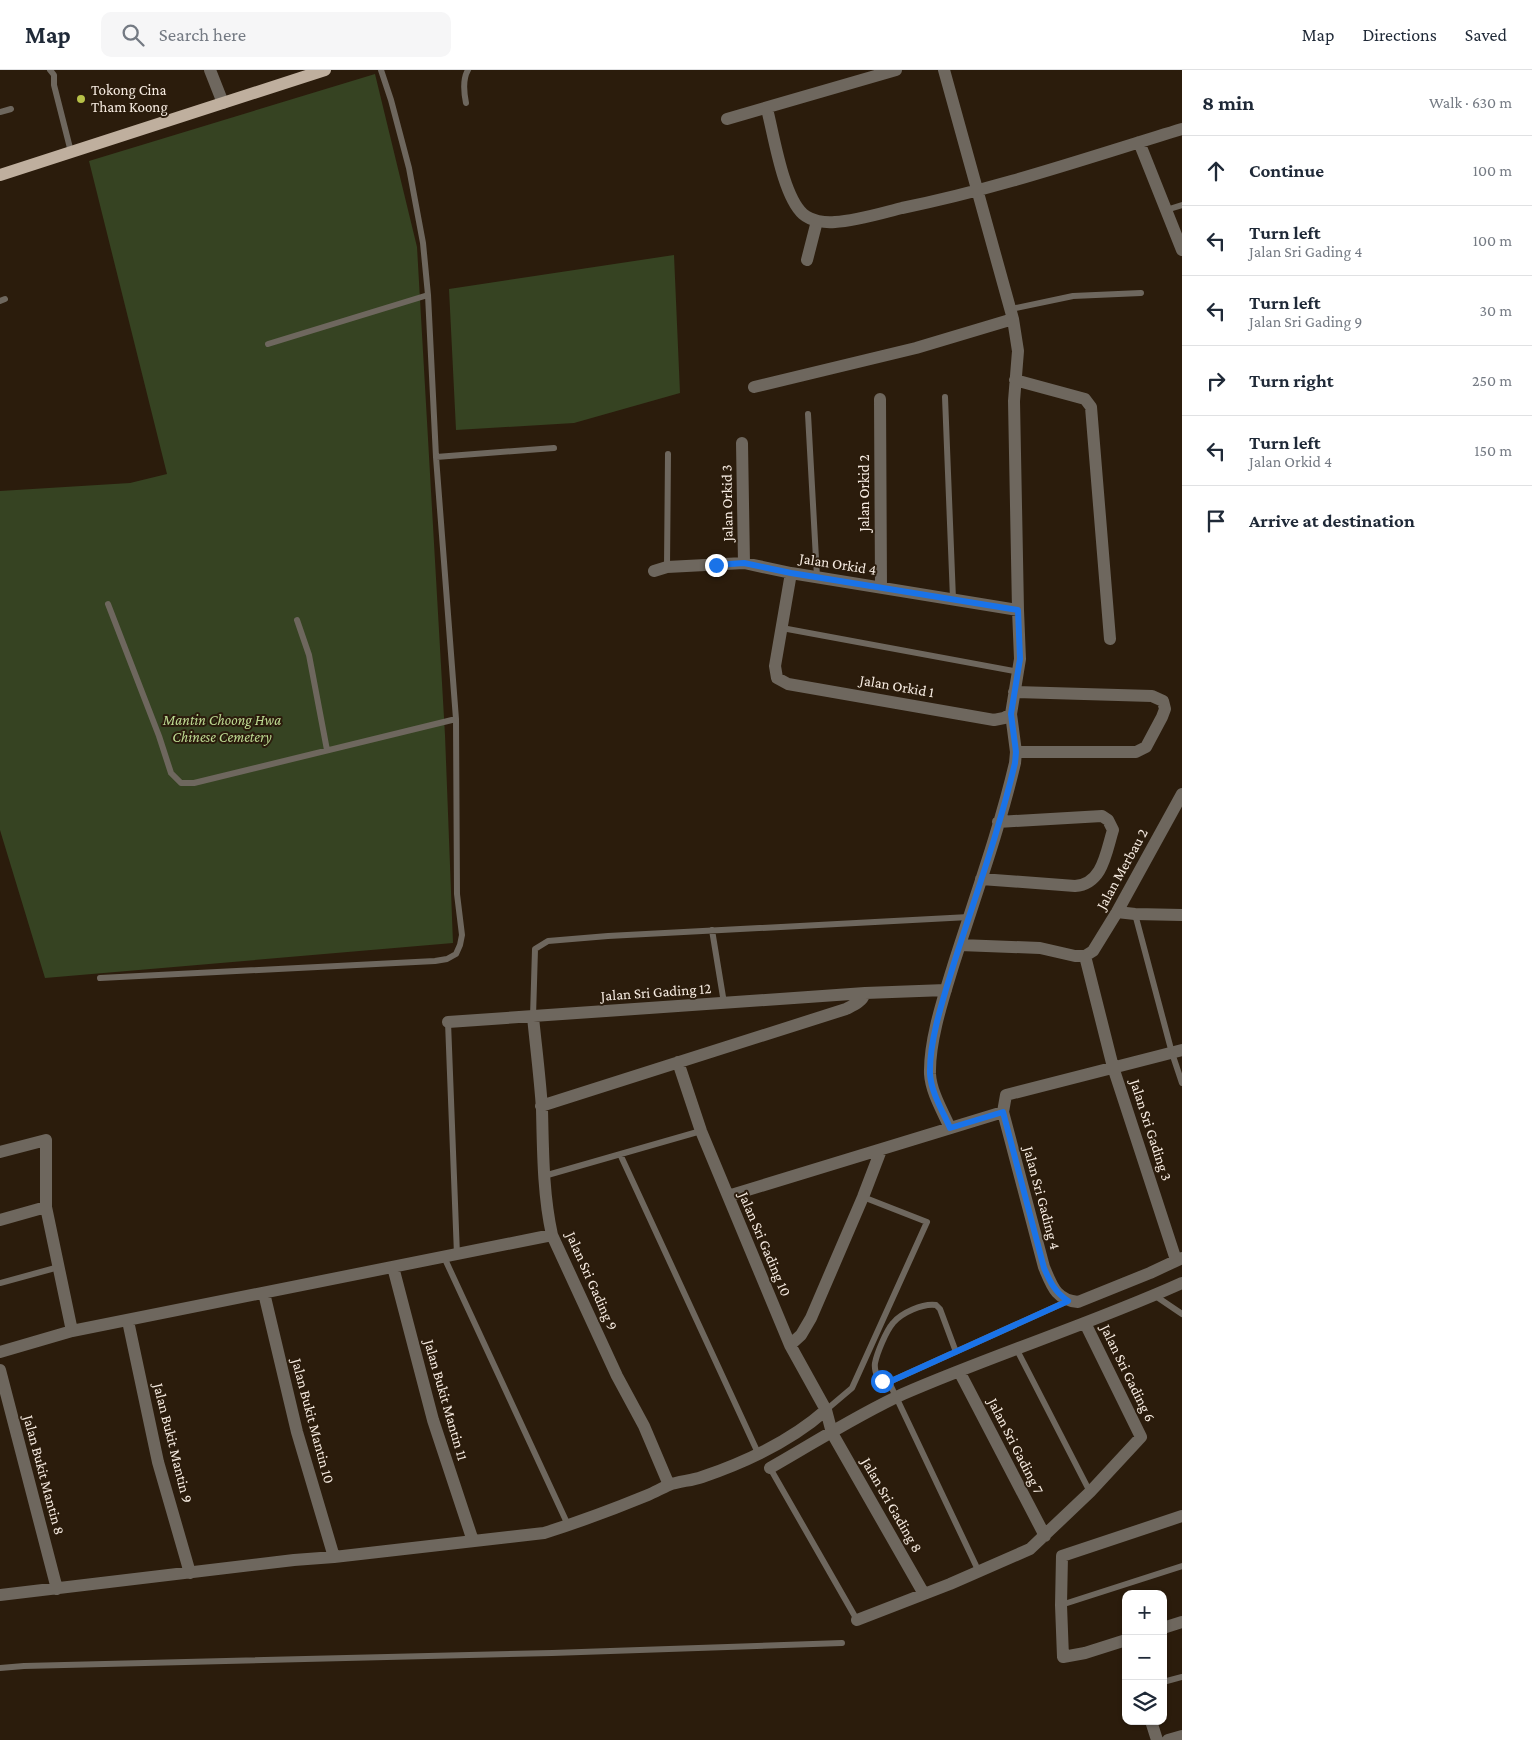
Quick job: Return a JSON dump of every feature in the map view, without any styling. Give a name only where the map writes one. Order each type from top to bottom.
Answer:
[{"type":"main road","points":[[0,175],[325,70]]},
{"type":"street","points":[[210,70],[223,103]]},
{"type":"street","points":[[727,119],[767,109],[896,70]]},
{"type":"street","points":[[944,70],[1012,314],[1018,351],[1015,380],[1020,659],[1011,714],[1016,752],[1010,784],[946,990],[932,1045],[930,1076],[950,1128]]},
{"type":"street","points":[[767,109],[787,190],[794,204],[804,216],[817,221],[835,222],[978,190],[1182,129]]},
{"type":"street","points":[[1139,142],[1182,250]]},
{"type":"street","points":[[807,260],[817,221]]},
{"type":"street","points":[[754,387],[916,348],[1012,314]]},
{"type":"street","points":[[1015,380],[1085,399],[1091,407],[1110,639]]},
{"type":"street","name":"Jalan Orkid 2","points":[[880,399],[881,587]]},
{"type":"street","name":"Jalan Orkid 3","points":[[742,443],[744,563]]},
{"type":"street","name":"Jalan Orkid 4","points":[[654,571],[667,567],[744,563],[791,573],[1018,610]]},
{"type":"street","points":[[781,628],[791,573]]},
{"type":"street","name":"Jalan Orkid 1","points":[[781,628],[775,666],[777,678],[788,684],[994,720],[1011,714]]},
{"type":"street","points":[[1014,692],[1152,696],[1163,701],[1165,708],[1146,747],[1136,752],[1016,752]]},
{"type":"street","name":"Jalan Merbau 2","points":[[1084,956],[1093,951],[1099,943],[1182,794]]},
{"type":"street","points":[[981,879],[1084,886],[1097,875],[1103,863],[1113,830],[1108,820],[1102,816],[998,822]]},
{"type":"street","points":[[1117,912],[1182,915]]},
{"type":"street","points":[[960,945],[1040,948],[1075,956],[1084,956]]},
{"type":"street","name":"Jalan Sri Gading 3","points":[[1084,956],[1113,1067],[1179,1259]]},
{"type":"street","name":"Jalan Sri Gading 12","points":[[448,1022],[865,993],[946,990]]},
{"type":"street","points":[[541,1106],[846,1009],[856,1004],[864,997],[865,993]]},
{"type":"street","name":"Jalan Sri Gading 9","points":[[533,1017],[541,1106],[544,1176],[552,1236],[618,1376],[644,1426],[669,1485]]},
{"type":"street","points":[[1113,1067],[1177,1052]]},
{"type":"street","name":"Jalan Sri Gading 10","points":[[678,1062],[700,1131],[790,1345],[826,1410],[832,1433]]},
{"type":"street","name":"Jalan Sri Gading 4","points":[[1068,1301],[1058,1295],[1044,1268],[1003,1112],[1006,1095],[1113,1067]]},
{"type":"street","points":[[728,1196],[1003,1112]]},
{"type":"street","points":[[0,1152],[46,1140],[46,1207],[72,1331]]},
{"type":"street","points":[[790,1345],[801,1335],[811,1318],[881,1150]]},
{"type":"street","points":[[0,1220],[46,1207]]},
{"type":"street","points":[[0,1352],[72,1331],[552,1236]]},
{"type":"street","points":[[1068,1301],[1078,1302],[1143,1276],[1179,1259]]},
{"type":"street","name":"Jalan Bukit Mantin 11","points":[[393,1267],[433,1420],[472,1541]]},
{"type":"street","points":[[770,1468],[864,1413],[896,1398],[1016,1348],[1121,1310],[1182,1283]]},
{"type":"street","name":"Jalan Bukit Mantin 10","points":[[264,1293],[297,1432],[334,1557]]},
{"type":"street","name":"Jalan Bukit Mantin 9","points":[[128,1321],[158,1462],[190,1573]]},
{"type":"street","name":"Jalan Sri Gading 6","points":[[1085,1323],[1141,1437],[1090,1492]]},
{"type":"street","name":"Jalan Bukit Mantin 8","points":[[0,1370],[57,1589]]},
{"type":"street","name":"Jalan Sri Gading 7","points":[[959,1371],[1045,1536]]},
{"type":"street","points":[[0,1595],[544,1533],[568,1526],[669,1485],[701,1478],[742,1461],[784,1440],[813,1422],[826,1410]]},
{"type":"street","name":"Jalan Sri Gading 8","points":[[832,1433],[924,1594]]},
{"type":"street","points":[[858,1620],[1030,1549],[1090,1492]]},
{"type":"street","points":[[1122,1642],[1063,1657],[1062,1556],[1182,1516]]},
{"type":"street","points":[[1167,1627],[1182,1622]]},
{"type":"street","points":[[1152,1725],[1157,1740]]},
{"type":"street","points":[[1168,1740],[1182,1736]]},
{"type":"lane","points":[[100,978],[435,961],[447,959],[456,954],[460,945],[462,935],[457,894],[456,719],[436,457],[428,295],[423,243],[409,168],[381,70]]},
{"type":"lane","points":[[466,103],[464,90],[468,70]]},
{"type":"lane","points":[[54,72],[54,85],[70,152]]},
{"type":"lane","points":[[0,112],[11,109]]},
{"type":"lane","points":[[1166,210],[1182,205]]},
{"type":"lane","points":[[1012,314],[1073,296],[1141,293]]},
{"type":"lane","points":[[268,344],[428,295]]},
{"type":"lane","points":[[945,397],[953,600]]},
{"type":"lane","points":[[808,414],[816,577]]},
{"type":"lane","points":[[436,457],[554,448]]},
{"type":"lane","points":[[667,567],[668,454]]},
{"type":"lane","points":[[108,604],[159,736],[171,773],[180,783],[194,783],[456,719]]},
{"type":"lane","points":[[297,620],[309,655],[327,750]]},
{"type":"lane","points":[[781,628],[1019,672]]},
{"type":"lane","points":[[1134,914],[1177,1052],[1182,1083]]},
{"type":"lane","points":[[533,1017],[534,949],[548,941],[712,930],[969,917]]},
{"type":"lane","points":[[712,930],[724,1003]]},
{"type":"lane","points":[[448,1022],[450,1256],[568,1526]]},
{"type":"lane","points":[[544,1176],[700,1131]]},
{"type":"lane","points":[[620,1154],[758,1453]]},
{"type":"lane","points":[[826,1410],[852,1388],[927,1222],[863,1197]]},
{"type":"lane","points":[[0,1283],[59,1267]]},
{"type":"lane","points":[[1154,1295],[1182,1314]]},
{"type":"lane","points":[[956,1352],[940,1309],[936,1305],[929,1304],[902,1316],[887,1331],[875,1364],[878,1379],[889,1382],[956,1352],[1068,1301]]},
{"type":"lane","points":[[1016,1348],[1090,1492]]},
{"type":"lane","points":[[889,1382],[978,1572]]},
{"type":"lane","points":[[770,1468],[858,1620]]},
{"type":"lane","points":[[1061,1604],[1182,1566]]},
{"type":"lane","points":[[0,1668],[842,1643]]},
{"type":"lane","points":[[1167,1681],[1182,1676]]},
{"type":"green space","name":"Mantin Choong Hwa Chinese Cemetery","points":[[375,74],[417,247],[445,735],[453,943],[45,978],[0,830],[0,491],[130,483],[167,474],[89,161]]},
{"type":"green space","points":[[674,255],[680,393],[574,423],[456,430],[449,289]]},
{"type":"place","name":"Tokong Cina Tham Koong","points":[[81,99]]},
{"type":"route","points":[[716,565],[744,563],[791,573],[1018,610],[1020,659],[1011,714],[1016,752],[1015,763],[946,990],[932,1045],[930,1076],[950,1128],[1003,1112],[1044,1268],[1058,1295],[1068,1301],[889,1382],[882,1381]]}]
